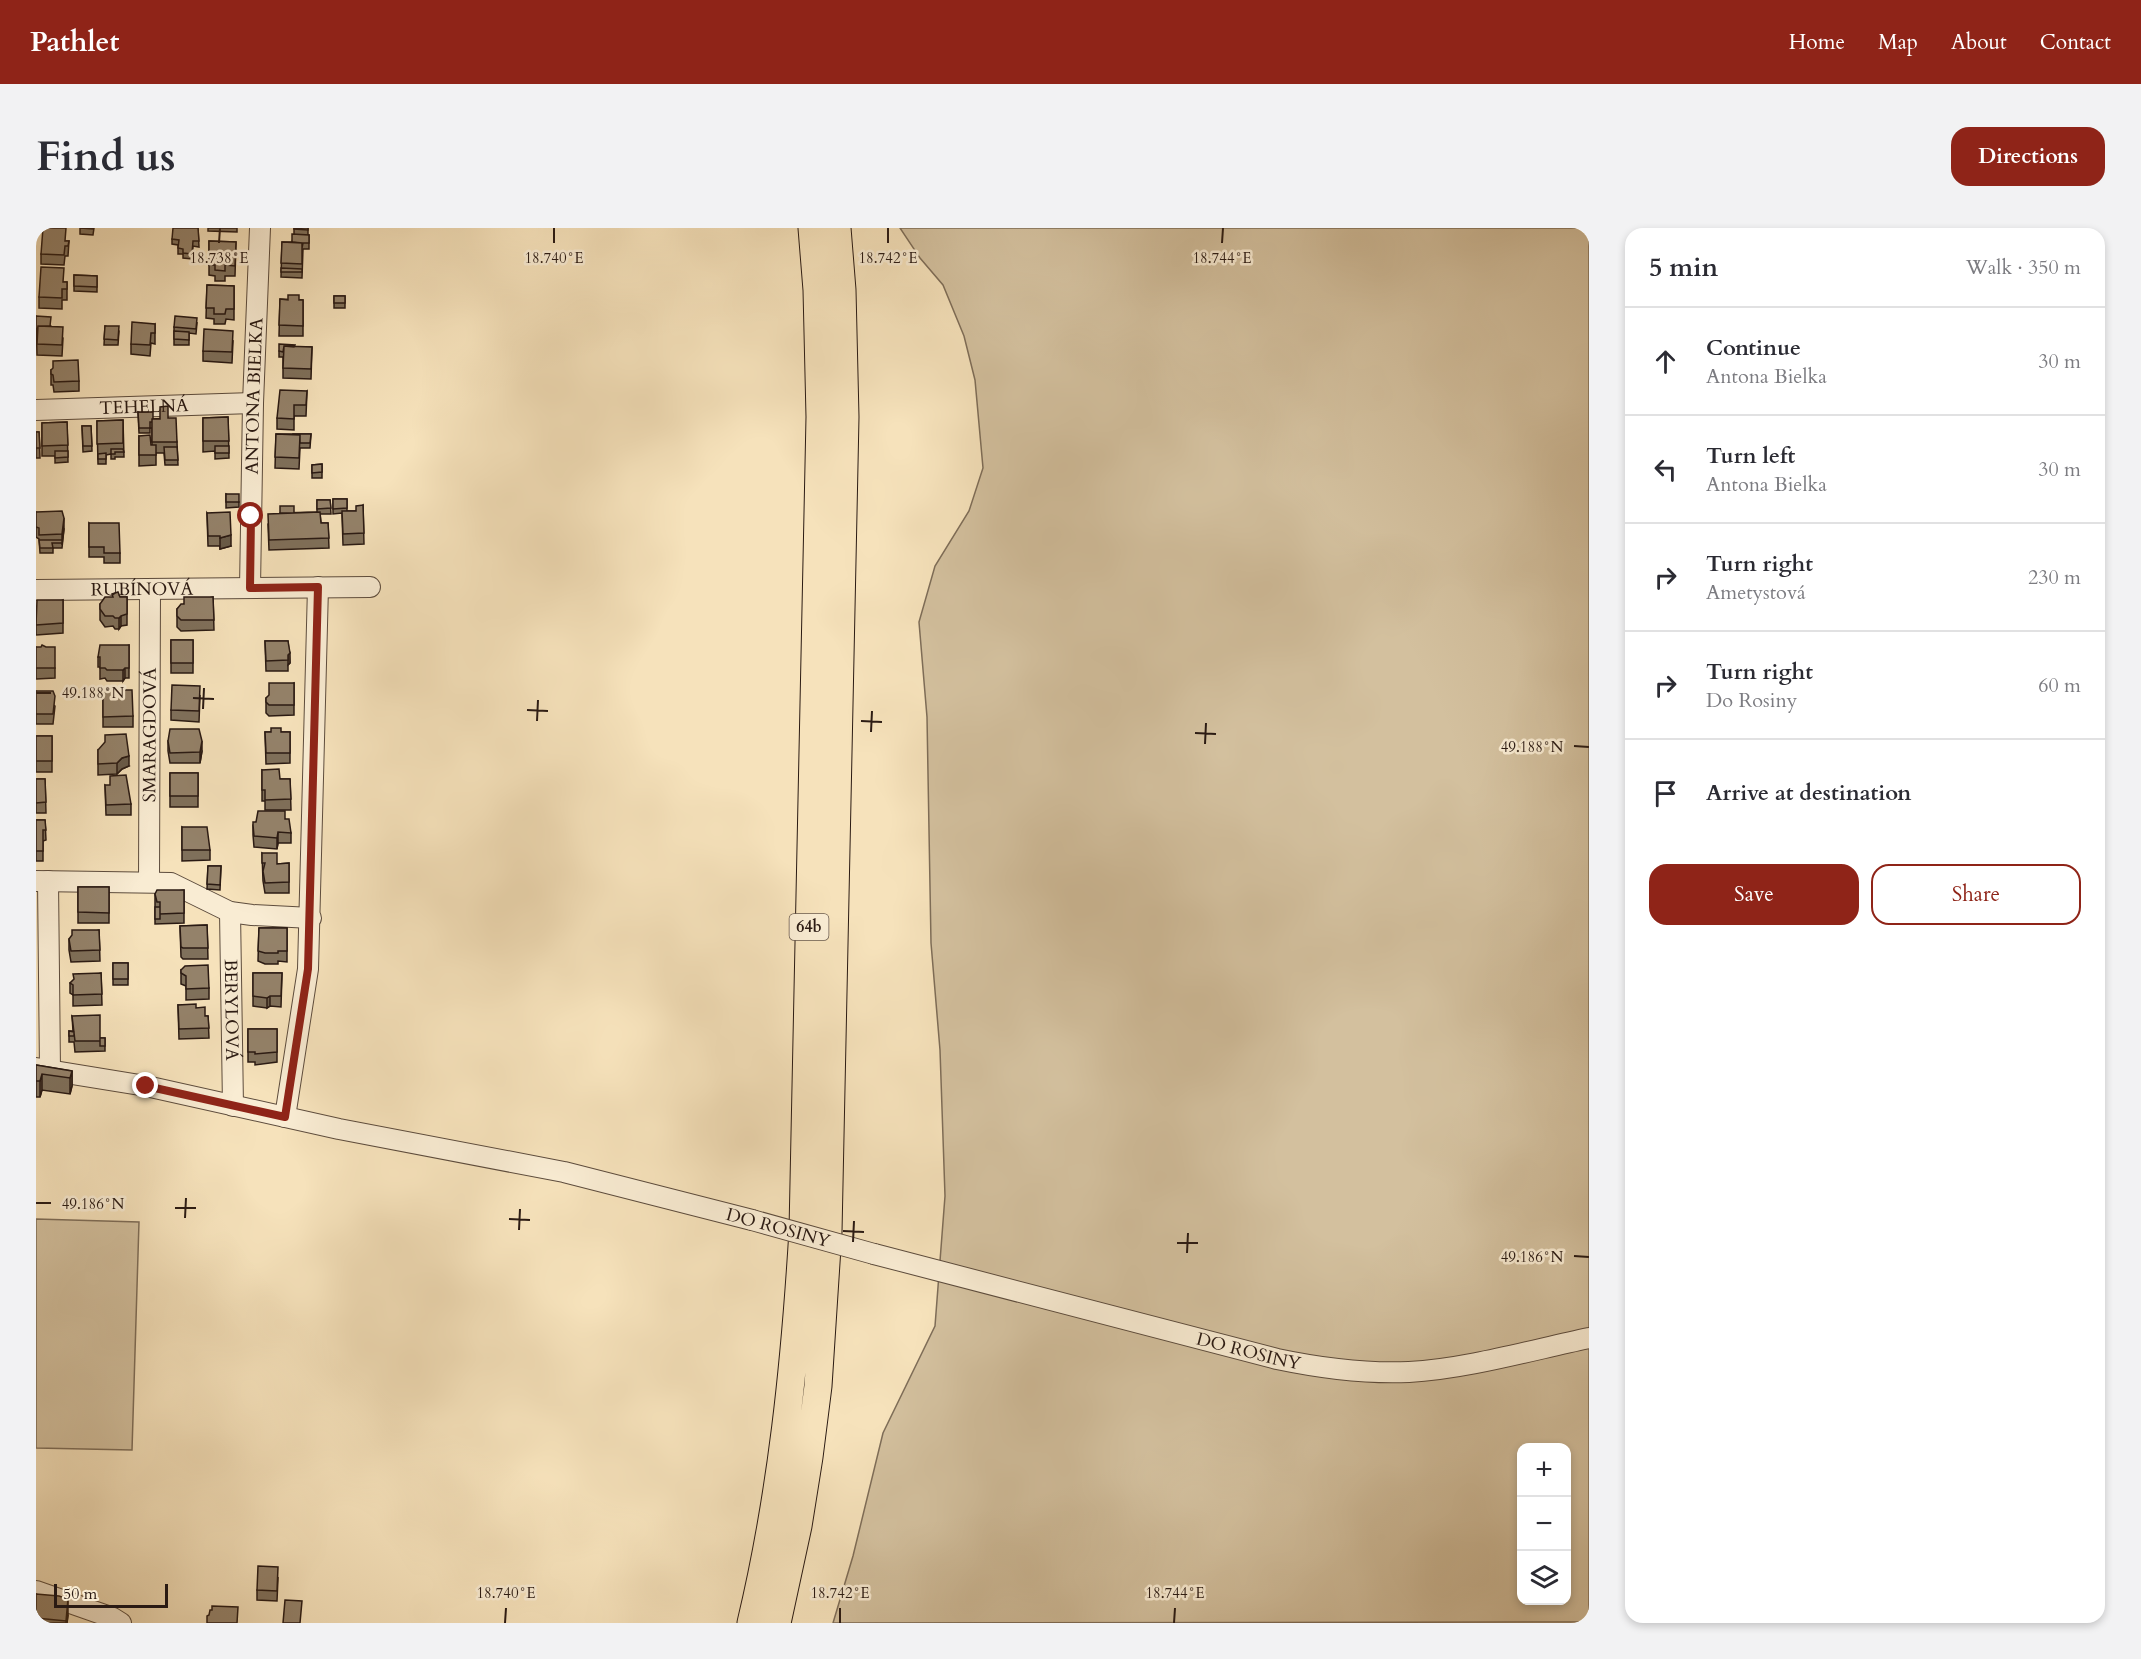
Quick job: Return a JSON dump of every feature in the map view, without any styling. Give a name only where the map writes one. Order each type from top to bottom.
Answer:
[{"type":"highway","name":"64b","points":[[751,1623],[773,1522],[784,1452],[797,1323],[803,1230],[820,417],[817,290],[812,228]]},
{"type":"highway","name":"64b","points":[[777,1623],[798,1526],[809,1456],[820,1356],[828,1232],[845,417],[843,311],[837,228]]},
{"type":"street","name":"ANTONA BIELKA","points":[[250,588],[253,403],[260,228]]},
{"type":"street","name":"TEHELNÁ","points":[[36,410],[253,403]]},
{"type":"street","points":[[285,1117],[308,969],[318,587]]},
{"type":"street","points":[[250,588],[370,587]]},
{"type":"street","name":"RUBÍNOVÁ","points":[[36,590],[250,588]]},
{"type":"street","name":"SMARAGDOVÁ","points":[[149,881],[150,589]]},
{"type":"street","points":[[43,1069],[42,881],[171,883],[230,912],[311,918]]},
{"type":"street","name":"BERYLOVÁ","points":[[230,912],[233,1106]]},
{"type":"street","name":"DO ROSINY","points":[[43,1069],[146,1086],[285,1117],[564,1172],[1315,1367],[1366,1372],[1410,1372],[1463,1364],[1589,1338]]},
{"type":"street","points":[[36,1591],[115,1621]]},
{"type":"shaded area","points":[[900,228],[1589,228],[1589,1622],[833,1623],[853,1556],[883,1433],[935,1326],[945,1196],[940,1050],[931,943],[927,717],[919,622],[935,566],[969,511],[983,468],[975,380],[964,336],[943,285],[920,258]]},
{"type":"shaded area","points":[[36,1219],[139,1222],[132,1450],[36,1448]]},
{"type":"building","points":[[43,228],[66,228],[65,241],[69,241],[68,246],[65,246],[64,255],[41,254]]},
{"type":"building","points":[[173,228],[198,228],[199,241],[193,241],[192,254],[183,253],[183,249],[178,248],[179,240],[172,239]]},
{"type":"building","points":[[292,234],[309,235],[309,243],[303,243],[302,248],[302,243],[292,242]]},
{"type":"building","points":[[209,241],[236,242],[235,266],[225,265],[225,271],[215,270],[215,265],[209,265]]},
{"type":"building","points":[[282,242],[302,243],[302,264],[281,263]]},
{"type":"building","points":[[41,267],[64,268],[63,282],[67,282],[67,289],[62,289],[62,298],[39,297]]},
{"type":"building","points":[[281,268],[302,269],[302,272],[281,272]]},
{"type":"building","points":[[74,275],[97,276],[97,287],[74,286]]},
{"type":"building","points":[[207,285],[234,286],[234,309],[226,309],[225,314],[214,314],[214,308],[206,308]]},
{"type":"building","points":[[288,295],[299,295],[299,300],[303,300],[303,326],[279,325],[280,299],[288,300]]},
{"type":"building","points":[[334,296],[345,296],[345,303],[334,303]]},
{"type":"building","points":[[36,316],[51,317],[50,326],[38,326],[36,331]]},
{"type":"building","points":[[175,316],[197,318],[196,329],[174,327]]},
{"type":"building","points":[[132,322],[155,324],[155,333],[151,333],[150,345],[131,344]]},
{"type":"building","points":[[38,326],[63,327],[62,345],[37,344]]},
{"type":"building","points":[[105,326],[119,326],[118,340],[104,339]]},
{"type":"building","points":[[204,329],[233,331],[232,352],[203,351]]},
{"type":"building","points":[[174,331],[189,332],[189,340],[174,339]]},
{"type":"building","points":[[279,344],[295,345],[294,347],[284,346],[283,352],[279,351]]},
{"type":"building","points":[[284,346],[312,347],[311,369],[283,368]]},
{"type":"building","points":[[78,360],[79,381],[54,382],[51,374],[53,361]]},
{"type":"building","points":[[280,390],[307,391],[306,405],[294,405],[294,419],[277,418]]},
{"type":"building","points":[[168,406],[168,418],[176,418],[177,442],[152,442],[152,419],[160,419],[160,407]]},
{"type":"building","points":[[138,412],[153,412],[150,428],[139,428]]},
{"type":"building","points":[[228,417],[229,441],[203,441],[203,418]]},
{"type":"building","points":[[123,420],[123,443],[97,444],[97,421]]},
{"type":"building","points":[[67,422],[68,445],[42,446],[42,423]]},
{"type":"building","points":[[82,426],[91,426],[92,446],[83,446]]},
{"type":"building","points":[[36,432],[39,432],[40,448],[36,448]]},
{"type":"building","points":[[276,434],[300,435],[299,458],[275,457]]},
{"type":"building","points":[[293,434],[311,434],[310,443],[300,443],[300,435]]},
{"type":"building","points":[[150,435],[151,445],[156,445],[156,455],[139,455],[139,436]]},
{"type":"building","points":[[215,446],[229,446],[229,453],[215,453]]},
{"type":"building","points":[[164,447],[177,447],[178,460],[165,460]]},
{"type":"building","points":[[111,449],[123,449],[124,452],[111,454]]},
{"type":"building","points":[[55,451],[68,451],[68,457],[55,458]]},
{"type":"building","points":[[106,453],[106,459],[98,459],[98,454]]},
{"type":"building","points":[[322,464],[322,472],[312,473],[312,465]]},
{"type":"building","points":[[226,494],[239,494],[239,502],[226,502]]},
{"type":"building","points":[[333,499],[347,499],[347,508],[333,509]]},
{"type":"building","points":[[317,500],[330,500],[331,508],[317,509]]},
{"type":"building","points":[[363,505],[364,533],[343,534],[342,511],[356,511],[356,506]]},
{"type":"building","points":[[280,506],[294,506],[294,513],[280,513]]},
{"type":"building","points":[[62,511],[64,518],[62,534],[39,535],[39,528],[36,527],[36,512]]},
{"type":"building","points":[[230,512],[231,535],[220,538],[220,536],[208,536],[207,513]]},
{"type":"building","points":[[320,512],[321,523],[328,523],[329,538],[269,540],[268,514]]},
{"type":"building","points":[[89,523],[119,523],[120,553],[104,553],[104,547],[89,547]]},
{"type":"building","points":[[39,540],[62,540],[62,543],[52,543],[53,548],[40,548]]},
{"type":"building","points":[[118,592],[120,597],[127,597],[127,614],[119,618],[105,616],[100,609],[100,604],[105,597],[113,597],[112,594]]},
{"type":"building","points":[[184,597],[213,597],[214,620],[181,620],[177,616],[177,609],[184,604]]},
{"type":"building","points":[[37,600],[63,600],[63,623],[36,625]]},
{"type":"building","points":[[171,640],[193,640],[193,663],[171,663]]},
{"type":"building","points":[[265,641],[288,641],[290,653],[288,660],[266,661]]},
{"type":"building","points":[[42,645],[55,647],[55,668],[36,668],[36,647]]},
{"type":"building","points":[[100,645],[129,645],[129,668],[107,670],[100,668],[100,657],[98,657]]},
{"type":"building","points":[[269,683],[294,683],[294,705],[269,705],[266,698],[269,695]]},
{"type":"building","points":[[172,685],[200,686],[199,711],[171,710]]},
{"type":"building","points":[[108,688],[132,690],[133,716],[103,717],[103,690],[108,690]]},
{"type":"building","points":[[36,691],[53,691],[55,696],[53,714],[36,714]]},
{"type":"building","points":[[271,728],[281,728],[281,732],[290,732],[290,753],[266,753],[265,732],[271,732]]},
{"type":"building","points":[[170,729],[199,729],[202,741],[200,752],[170,753],[168,741]]},
{"type":"building","points":[[126,734],[129,756],[117,763],[98,764],[98,750],[105,742],[105,735]]},
{"type":"building","points":[[36,736],[52,736],[52,761],[36,761]]},
{"type":"building","points":[[279,769],[280,779],[290,779],[291,799],[265,800],[265,790],[262,790],[262,770]]},
{"type":"building","points":[[170,773],[198,773],[198,796],[170,796]]},
{"type":"building","points":[[126,775],[131,804],[106,805],[105,785],[110,785],[110,776]]},
{"type":"building","points":[[36,779],[45,779],[46,802],[36,803]]},
{"type":"building","points":[[258,811],[285,811],[285,819],[289,819],[291,833],[278,832],[277,838],[254,836],[253,822],[256,822]]},
{"type":"building","points":[[36,820],[45,820],[43,851],[36,851]]},
{"type":"building","points":[[182,827],[207,827],[210,850],[182,850]]},
{"type":"building","points":[[262,853],[277,853],[277,864],[289,863],[289,882],[265,883],[263,871],[265,863],[262,863]]},
{"type":"building","points":[[208,866],[221,866],[220,885],[207,884]]},
{"type":"building","points":[[78,887],[109,887],[109,913],[78,912]]},
{"type":"building","points":[[157,890],[184,890],[184,913],[160,914],[160,902],[157,902],[155,894]]},
{"type":"building","points":[[155,907],[160,907],[160,919],[155,919]]},
{"type":"building","points":[[207,925],[208,948],[181,947],[180,926]]},
{"type":"building","points":[[259,928],[287,928],[287,951],[265,953],[258,951]]},
{"type":"building","points":[[72,930],[99,930],[100,950],[71,951],[69,939]]},
{"type":"building","points":[[113,963],[128,963],[128,979],[113,979]]},
{"type":"building","points":[[208,965],[209,988],[186,989],[186,976],[181,973],[181,970],[185,966]]},
{"type":"building","points":[[101,973],[102,994],[73,995],[73,985],[70,983],[74,979],[73,974]]},
{"type":"building","points":[[253,973],[282,973],[281,996],[267,998],[253,996]]},
{"type":"building","points":[[196,1004],[196,1008],[205,1007],[209,1028],[179,1029],[178,1005]]},
{"type":"building","points":[[100,1015],[100,1041],[75,1041],[72,1016]]},
{"type":"building","points":[[248,1029],[277,1029],[277,1052],[255,1054],[255,1052],[248,1052]]},
{"type":"building","points":[[100,1038],[105,1038],[105,1046],[100,1046]]},
{"type":"building","points":[[36,1065],[72,1071],[70,1078],[42,1074],[40,1081],[36,1081]]},
{"type":"building","points":[[258,1566],[278,1567],[277,1591],[257,1590]]},
{"type":"building","points":[[36,1594],[68,1599],[66,1621],[36,1618]]},
{"type":"building","points":[[285,1600],[302,1601],[300,1623],[283,1623]]},
{"type":"building","points":[[212,1606],[238,1607],[237,1623],[207,1623],[207,1616]]},
{"type":"route","points":[[146,1086],[285,1117],[308,969],[318,587],[250,588],[251,516]]}]
